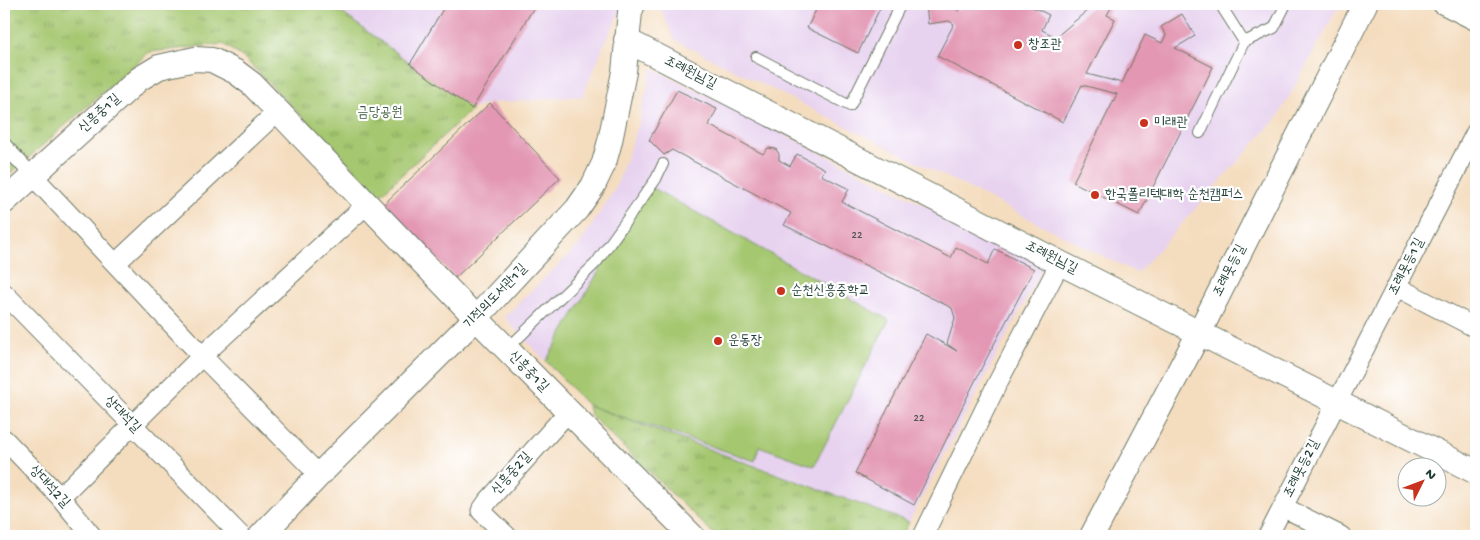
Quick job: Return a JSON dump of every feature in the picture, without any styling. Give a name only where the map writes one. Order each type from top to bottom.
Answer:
[{"type":"street","name":"기적의도서관1길","points":[[261,536],[319,475],[476,318],[559,231],[577,209],[593,186],[604,163],[624,72],[626,40],[633,4]]},
{"type":"street","name":"조례못등길","points":[[1092,536],[1199,333],[1365,4]]},
{"type":"street","points":[[1442,4],[1476,21]]},
{"type":"street","name":"조례원님길","points":[[626,40],[1060,263],[1476,472]]},
{"type":"street","name":"신흥중1길","points":[[4,202],[138,80],[159,67],[195,59],[212,60],[244,78],[278,111],[506,350],[692,536]]},
{"type":"street","points":[[116,263],[278,111]]},
{"type":"street","name":"조례못등1길","points":[[1337,402],[1476,132]]},
{"type":"street","points":[[4,145],[202,356],[319,475]]},
{"type":"street","points":[[60,498],[202,356],[366,205]]},
{"type":"street","points":[[922,536],[997,384],[1060,263]]},
{"type":"street","points":[[1397,287],[1476,328]]},
{"type":"street","name":"상대석길","points":[[4,293],[241,536]]},
{"type":"street","name":"조례못등2길","points":[[1268,536],[1337,402]]},
{"type":"street","name":"신흥중2길","points":[[507,536],[482,511],[488,501],[568,412]]},
{"type":"street","name":"상대석2길","points":[[4,439],[60,498],[92,536]]},
{"type":"street","points":[[1283,507],[1341,536]]},
{"type":"lane","points":[[756,57],[850,106],[901,4]]},
{"type":"lane","points":[[1220,4],[1244,42]]},
{"type":"lane","points":[[1200,133],[1244,42],[1274,28],[1286,4]]},
{"type":"lane","points":[[506,350],[596,263],[656,180],[663,164]]},
{"type":"shaded area","points":[[330,4],[624,4],[605,42],[583,96],[490,103],[472,109]]},
{"type":"shaded area","name":"한국폴리텍대학 순천캠퍼스","points":[[658,4],[1340,4],[1278,117],[1137,273],[675,40]]},
{"type":"shaded area","name":"순천신흥중학교","points":[[652,68],[1044,265],[909,522],[587,405],[504,317],[579,245],[615,189],[638,126]]},
{"type":"green space","name":"금당공원","points":[[4,4],[330,4],[472,109],[380,195],[244,58],[223,44],[149,52],[4,179]]},
{"type":"green space","name":"운동장","points":[[649,186],[889,320],[814,466],[759,446],[755,461],[587,405],[546,361]]},
{"type":"green space","points":[[587,405],[909,522],[902,536],[716,536],[591,416]]},
{"type":"building","points":[[446,4],[536,4],[472,109],[410,64]]},
{"type":"building","points":[[819,4],[882,4],[858,53],[807,28]]},
{"type":"building","points":[[926,4],[954,4],[955,8],[959,11],[963,4],[1027,4],[1049,15],[1042,30],[1056,37],[1095,4],[1113,4],[1107,15],[1115,19],[1087,74],[1122,83],[1145,35],[1162,43],[1166,35],[1161,27],[1182,14],[1195,36],[1175,48],[1213,67],[1139,215],[1073,182],[1117,94],[1082,85],[1063,122],[937,56],[954,24],[949,21],[928,24]]},
{"type":"building","points":[[677,90],[717,109],[709,125],[763,154],[768,148],[776,149],[779,154],[779,160],[790,166],[797,154],[825,169],[821,175],[849,189],[842,202],[951,258],[956,247],[988,264],[995,249],[1034,269],[983,365],[914,505],[855,473],[926,334],[957,351],[947,344],[955,318],[952,308],[784,225],[791,213],[672,150],[664,155],[649,140]]},
{"type":"building","points":[[490,103],[560,178],[455,278],[384,204]]},
{"type":"place","name":"창조관","points":[[1018,45]]},
{"type":"place","name":"미래관","points":[[1144,123]]},
{"type":"place","name":"한국폴리텍대학 순천캠퍼스","points":[[1095,195]]},
{"type":"place","name":"순천신흥중학교","points":[[781,291]]},
{"type":"place","name":"운동장","points":[[718,341]]}]
